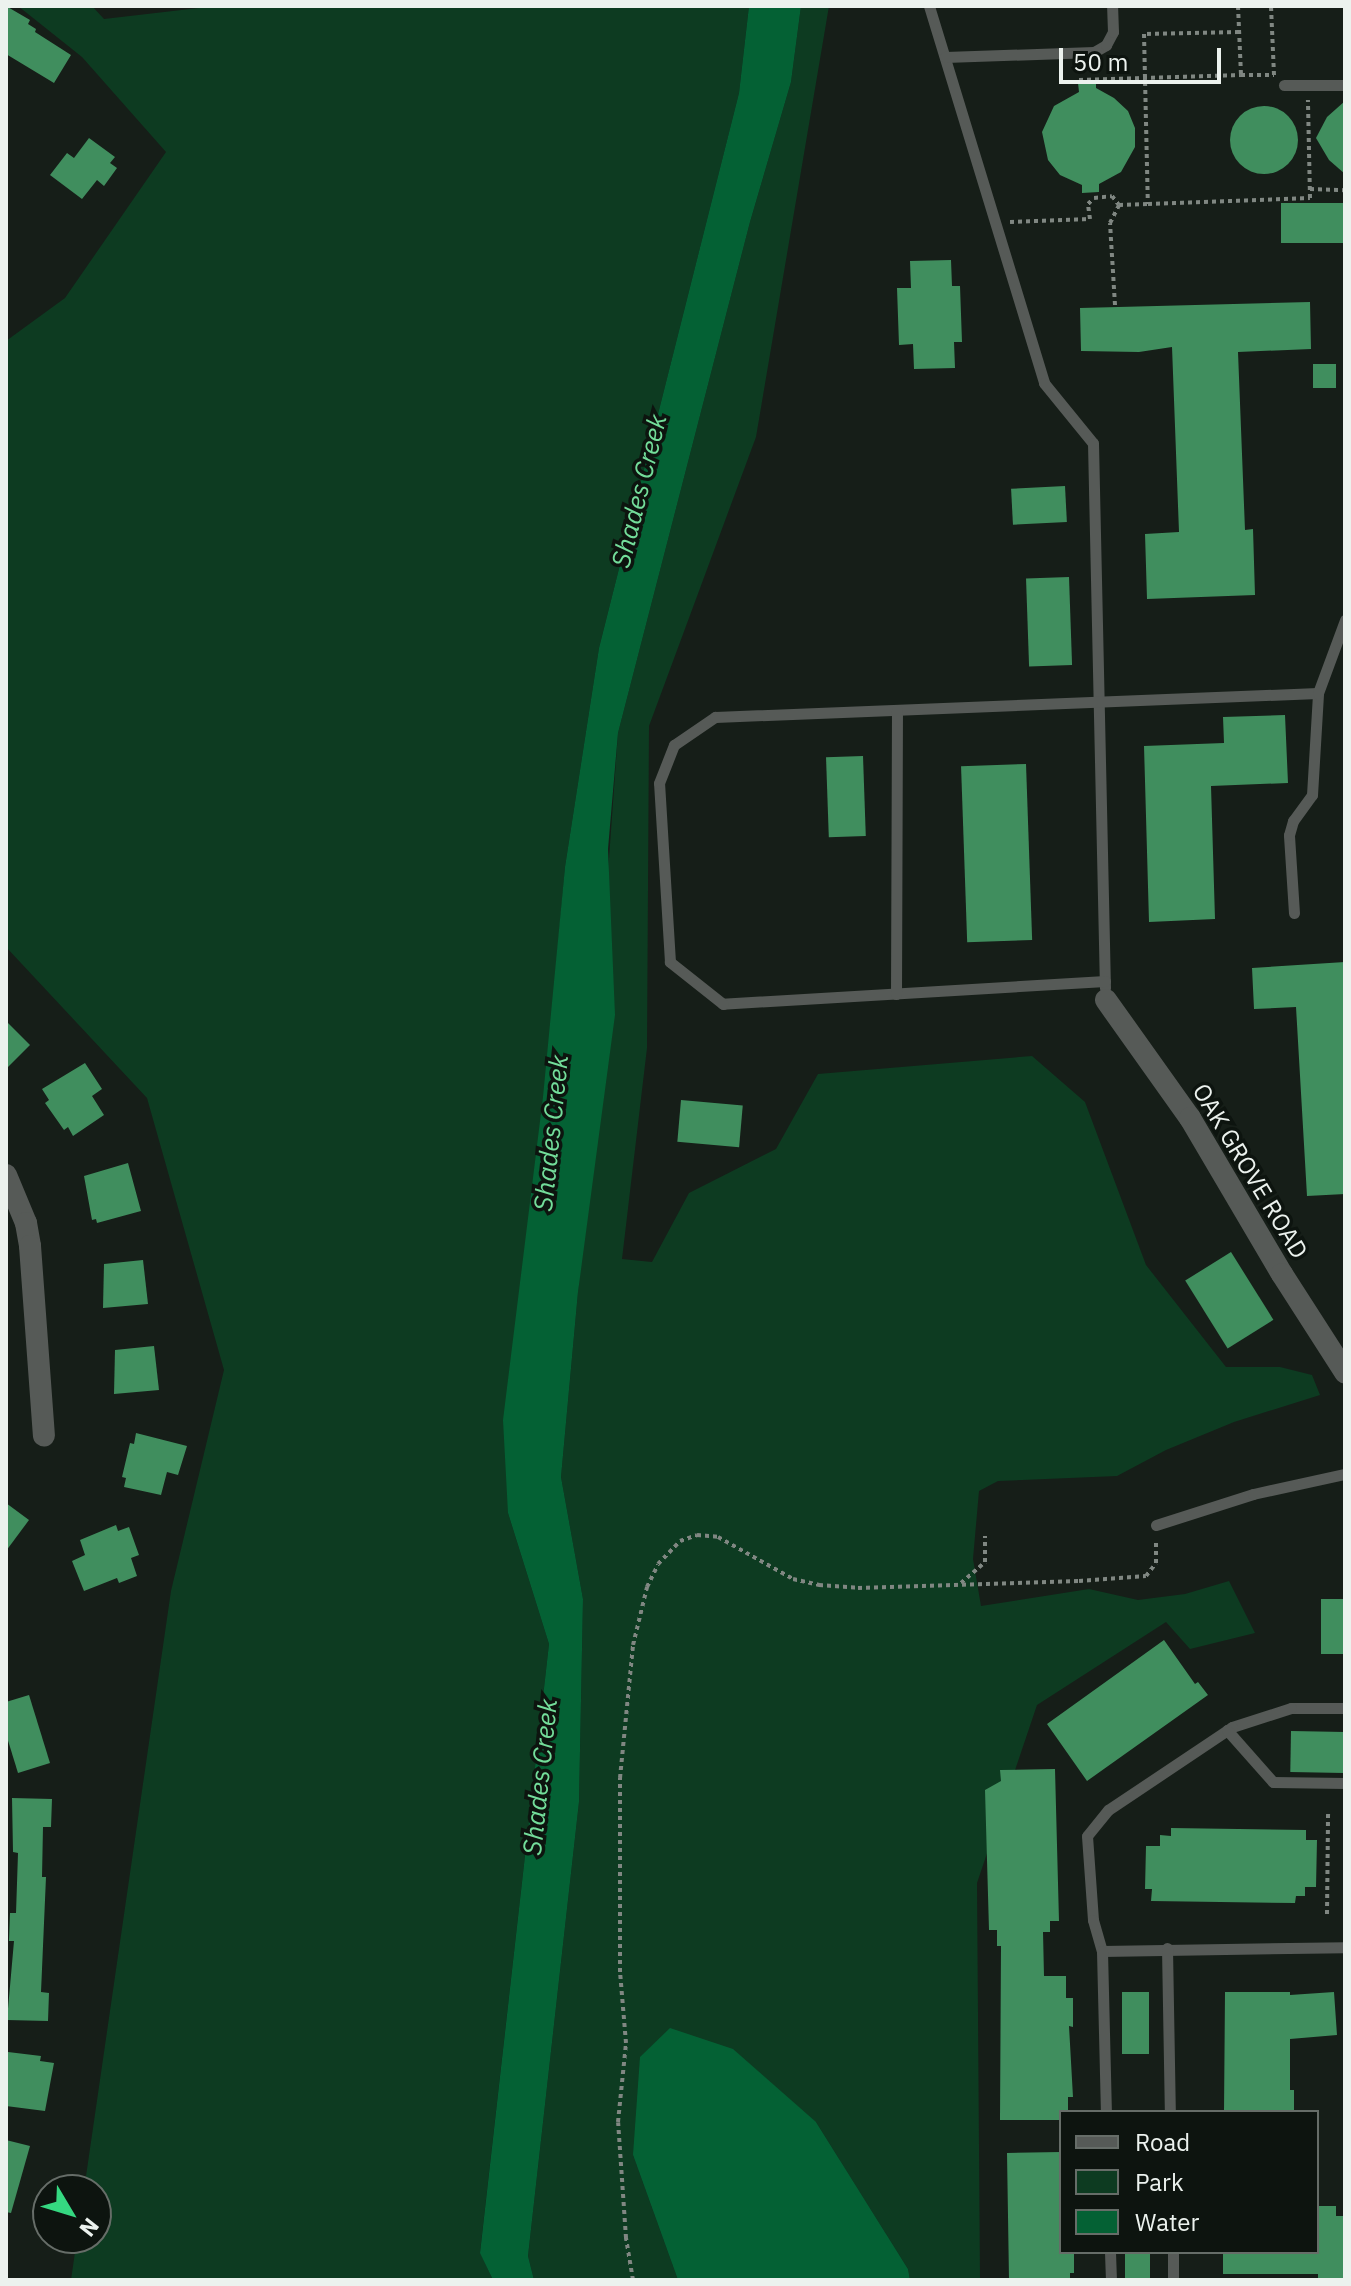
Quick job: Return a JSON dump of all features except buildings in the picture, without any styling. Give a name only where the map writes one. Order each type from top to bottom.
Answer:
[{"type":"street","name":"OAK GROVE ROAD","points":[[1105,991],[1190,1118],[1282,1274],[1345,1372]]},
{"type":"street","points":[[6,1175],[26,1223],[30,1246],[44,1435]]},
{"type":"lane","points":[[929,6],[1044,383],[1093,443],[1099,704],[1105,991],[896,994],[723,1004],[682,975],[670,962],[659,783],[674,745],[715,717],[1099,704],[1318,693]]},
{"type":"lane","points":[[945,57],[1094,52],[1106,45],[1113,32],[1112,6]]},
{"type":"lane","points":[[1284,85],[1345,85]]},
{"type":"lane","points":[[1294,913],[1289,835],[1293,821],[1312,795],[1318,693],[1345,620]]},
{"type":"lane","points":[[896,994],[897,710]]},
{"type":"lane","points":[[1156,1525],[1253,1494],[1345,1474]]},
{"type":"lane","points":[[1106,2110],[1102,1951],[1093,1920],[1087,1836],[1108,1810],[1227,1730],[1291,1708],[1345,1708]]},
{"type":"lane","points":[[1227,1730],[1273,1782],[1345,1783]]},
{"type":"lane","points":[[1102,1951],[1345,1947]]},
{"type":"lane","points":[[1167,1948],[1170,2110]]},
{"type":"lane","points":[[1110,2254],[1111,2280]]},
{"type":"lane","points":[[1173,2254],[1173,2280]]},
{"type":"path","points":[[1238,6],[1241,75]]},
{"type":"path","points":[[1079,80],[1274,75],[1271,6]]},
{"type":"path","points":[[1148,204],[1144,34],[1239,32]]},
{"type":"path","points":[[1119,205],[1310,198],[1308,85]]},
{"type":"path","points":[[1310,189],[1345,190]]},
{"type":"path","points":[[995,223],[1090,219],[1088,204],[1094,198],[1112,196],[1119,205]]},
{"type":"path","points":[[1115,305],[1110,223],[1119,205]]},
{"type":"path","points":[[633,2280],[626,2238],[618,2122],[626,2043],[620,1972],[620,1778],[633,1645],[647,1587],[669,1550],[697,1535],[718,1537],[793,1579],[858,1588],[1146,1576],[1156,1563],[1156,1525]]},
{"type":"path","points":[[959,1585],[985,1562],[985,1536]]},
{"type":"path","points":[[1327,1914],[1328,1813]]},
{"type":"green space","points":[[18,6],[92,6],[104,19],[216,6],[749,6],[739,93],[599,648],[565,867],[508,1513],[549,1644],[480,2252],[493,2280],[71,2280],[75,2254],[112,2254],[112,2174],[86,2174],[171,1591],[224,1370],[147,1098],[6,947],[6,341],[65,298],[166,152],[82,57]]},
{"type":"green space","points":[[801,6],[829,6],[756,437],[649,726],[647,1048],[622,1259],[652,1262],[689,1193],[776,1149],[818,1074],[1032,1056],[1085,1102],[1146,1265],[1226,1367],[1280,1367],[1312,1375],[1320,1395],[1234,1422],[1166,1450],[1117,1476],[998,1481],[979,1491],[973,1559],[981,1606],[1089,1589],[1138,1600],[1185,1594],[1229,1581],[1255,1633],[1190,1649],[1166,1622],[1037,1705],[977,1883],[980,2280],[910,2280],[908,2269],[816,2122],[633,2155],[678,2280],[534,2280],[528,2256],[579,1802],[583,1599],[561,1477],[578,1292],[618,733],[750,222],[791,82]]},
{"type":"water","name":"Shades Creek","points":[[749,6],[801,6],[791,82],[750,222],[618,733],[608,849],[615,1015],[578,1292],[561,1477],[583,1599],[579,1802],[528,2256],[534,2280],[493,2280],[480,2253],[549,1644],[508,1513],[503,1420],[543,1097],[565,867],[599,648],[739,93]]},
{"type":"water","points":[[670,2028],[733,2049],[816,2122],[908,2269],[910,2280],[678,2280],[633,2155],[640,2057]]}]
